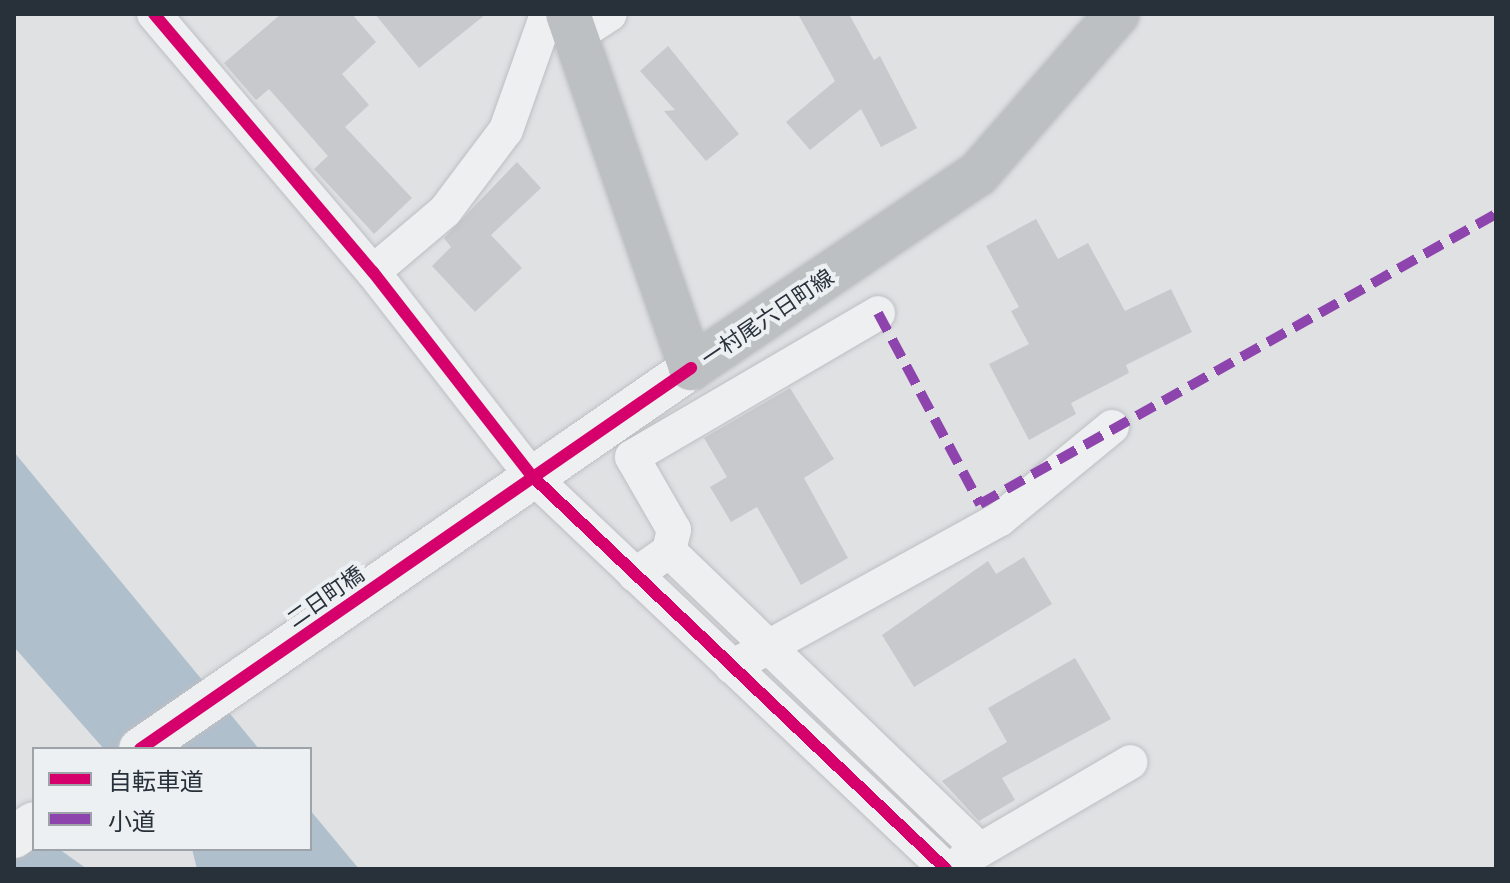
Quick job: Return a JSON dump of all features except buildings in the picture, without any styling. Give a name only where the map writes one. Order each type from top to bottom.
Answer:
[{"type":"main road","name":"一村尾六日町線","points":[[575,19],[691,368],[978,174],[1117,14]]},
{"type":"street","points":[[154,14],[373,272],[532,476],[947,869],[1131,762]]},
{"type":"street","points":[[373,272],[445,211],[506,130],[575,19]]},
{"type":"street","points":[[635,575],[669,551],[674,530],[632,457],[878,313]]},
{"type":"street","name":"二日町橋","points":[[143,747],[691,368]]},
{"type":"street","points":[[732,667],[1000,519],[1112,427]]},
{"type":"street","points":[[669,551],[771,645],[980,850]]},
{"type":"street","points":[[14,837],[32,824]]},
{"type":"water","points":[[14,452],[257,747],[102,747],[14,647]]},
{"type":"water","points":[[312,812],[359,869],[197,869],[192,851],[312,851]]},
{"type":"water","points":[[14,816],[32,830],[32,851],[62,851],[87,869],[14,869]]},
{"type":"marked path","points":[[878,313],[980,504],[1496,214]]},
{"type":"cycle path","points":[[154,14],[373,272],[532,476],[946,869]]},
{"type":"cycle path","points":[[143,747],[691,368]]}]
